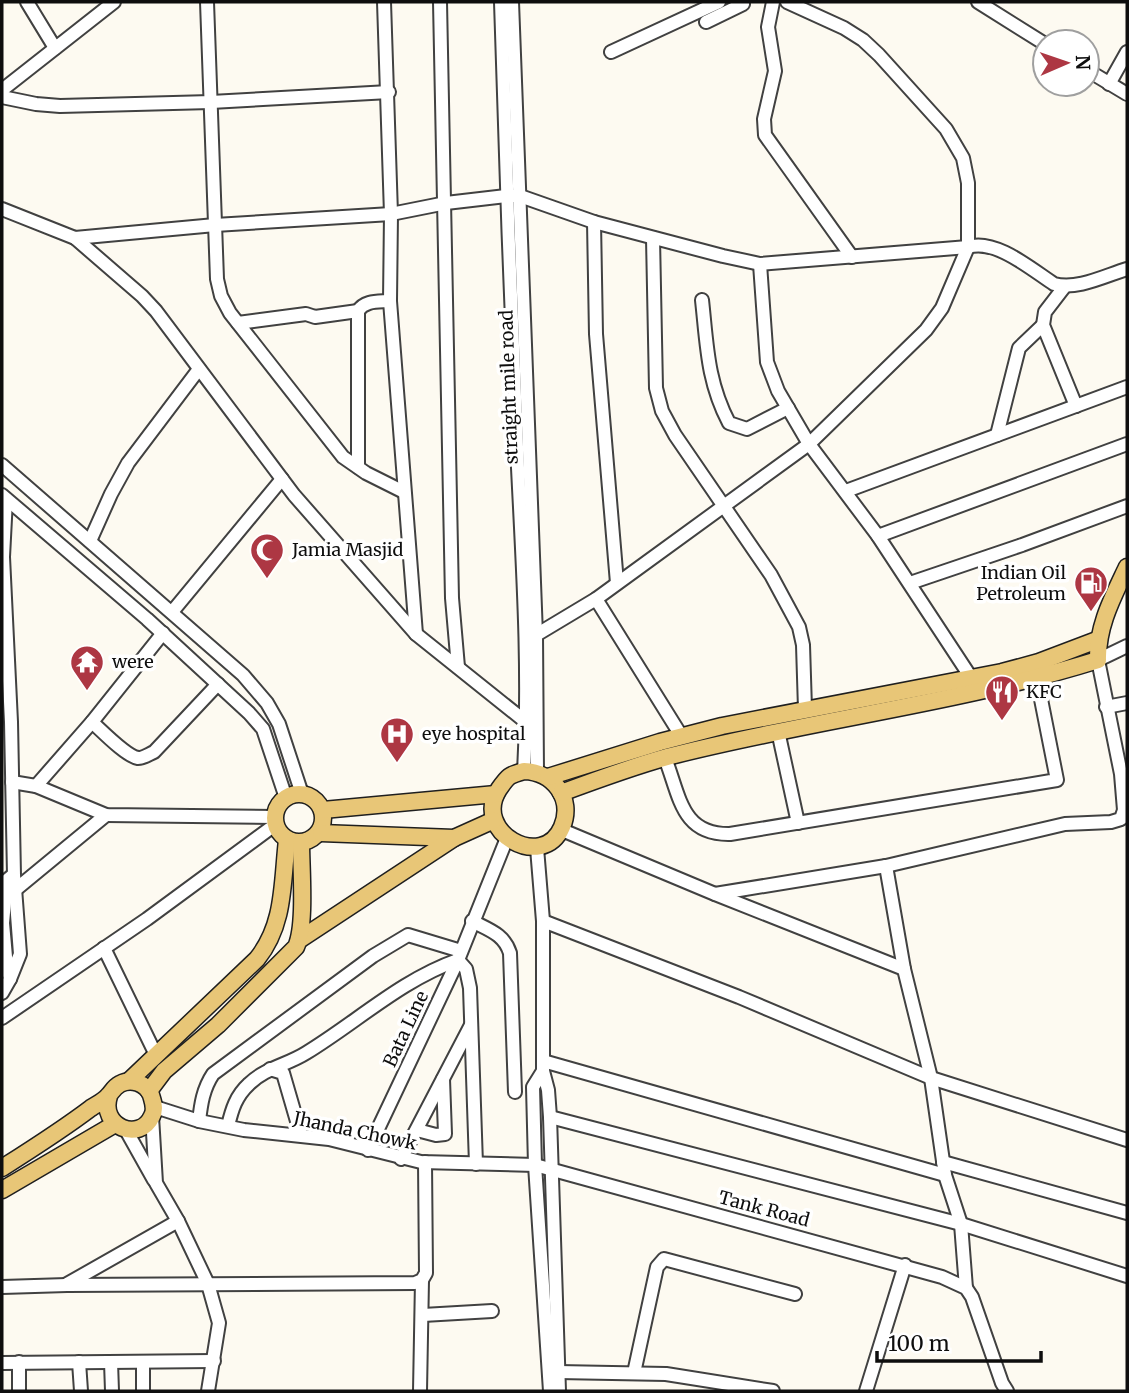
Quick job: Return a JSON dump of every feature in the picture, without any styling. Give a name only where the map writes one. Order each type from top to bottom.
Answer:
[{"type":"main road","points":[[561,793],[665,758],[778,731],[1037,679],[1098,660],[1097,640],[1109,604],[1127,567]]},
{"type":"main road","points":[[536,773],[555,782],[566,813],[562,830],[550,842],[537,848],[519,845],[507,838],[494,820],[492,806],[496,794],[508,776],[536,773],[805,709],[1039,662],[1097,640]]},
{"type":"main road","points":[[323,810],[496,794]]},
{"type":"main road","points":[[321,832],[323,810],[315,800],[294,796],[276,809],[275,820],[280,834],[294,841],[309,841],[321,832],[454,838]]},
{"type":"main road","points":[[149,1091],[163,1071],[218,1025],[292,953],[299,940],[454,838],[494,820]]},
{"type":"main road","points":[[294,841],[299,940]]},
{"type":"main road","points":[[129,1082],[257,959],[269,943],[278,921],[294,841]]},
{"type":"main road","points":[[2,1168],[52,1137],[120,1084],[137,1082],[149,1091],[153,1111],[141,1127],[121,1127],[2,1190]]},
{"type":"main road","points":[[108,1096],[107,1110],[121,1127]]},
{"type":"street","points":[[43,2],[30,8],[55,48]]},
{"type":"street","points":[[2,90],[114,2]]},
{"type":"street","points":[[207,2],[217,279],[221,296],[238,323],[343,457],[404,492]]},
{"type":"street","points":[[384,2],[389,92],[390,301],[416,634]]},
{"type":"street","points":[[440,2],[452,598],[458,667]]},
{"type":"street","name":"straight mile road","points":[[501,2],[506,195],[526,635],[526,723],[536,773]]},
{"type":"street","name":"straight mile road","points":[[512,2],[536,635],[536,773]]},
{"type":"street","points":[[611,52],[719,2]]},
{"type":"street","points":[[773,2],[768,27],[775,71],[764,119],[765,135],[852,257]]},
{"type":"street","points":[[536,635],[596,599],[810,444],[926,330],[942,308],[968,247],[968,183],[963,158],[946,129],[863,40],[844,28],[787,2]]},
{"type":"street","points":[[978,2],[1031,35]]},
{"type":"street","points":[[706,22],[743,4]]},
{"type":"street","points":[[1109,84],[1127,52]]},
{"type":"street","points":[[1101,79],[1127,94]]},
{"type":"street","points":[[2,96],[36,104],[61,106],[211,102],[389,92]]},
{"type":"street","points":[[75,238],[215,225],[391,214],[506,195],[520,196],[594,222],[760,264],[982,244],[994,247],[1054,284],[1065,286],[1127,269]]},
{"type":"street","points":[[2,209],[75,238],[142,296],[170,329],[282,479],[416,634],[526,723]]},
{"type":"street","points":[[594,222],[597,357],[617,583]]},
{"type":"street","points":[[653,238],[656,388],[662,411],[675,435],[771,575],[799,627],[803,645],[805,709]]},
{"type":"street","points":[[760,264],[767,362],[771,378],[810,444],[878,536],[971,676]]},
{"type":"street","points":[[1065,286],[1045,312],[1043,325],[1076,405]]},
{"type":"street","points":[[702,300],[710,373],[714,391],[729,423],[747,429],[788,408]]},
{"type":"street","points":[[358,467],[358,311],[367,302],[390,301]]},
{"type":"street","points":[[238,323],[306,314],[315,317],[358,311]]},
{"type":"street","points":[[998,435],[1019,348],[1043,325]]},
{"type":"street","points":[[90,541],[128,463],[199,369]]},
{"type":"street","points":[[846,491],[1127,387]]},
{"type":"street","points":[[878,536],[1127,444]]},
{"type":"street","points":[[2,465],[243,675],[267,703],[288,746],[294,796]]},
{"type":"street","points":[[172,612],[282,479]]},
{"type":"street","points":[[4,497],[163,633],[249,713],[263,729],[294,796]]},
{"type":"street","points":[[2,993],[20,954],[14,875],[2,557],[4,497]]},
{"type":"street","points":[[910,583],[1127,506]]},
{"type":"street","points":[[596,599],[682,737]]},
{"type":"street","points":[[36,786],[92,722],[163,633]]},
{"type":"street","points":[[1097,640],[1126,646]]},
{"type":"street","points":[[715,894],[886,866],[1065,824],[1124,820],[1121,746],[1106,707],[1098,660],[1126,646]]},
{"type":"street","points":[[665,758],[688,818],[703,830],[717,834],[1057,780],[1037,679]]},
{"type":"street","points":[[92,722],[128,753],[138,758],[146,756],[154,752],[218,684]]},
{"type":"street","points":[[1106,707],[1127,703]]},
{"type":"street","points":[[778,731],[798,823]]},
{"type":"street","points":[[12,782],[36,786],[106,815],[275,820]]},
{"type":"street","points":[[15,890],[106,815]]},
{"type":"street","points":[[2,1018],[104,948],[275,820]]},
{"type":"street","points":[[562,830],[904,969]]},
{"type":"street","name":"Bata Line","points":[[368,1150],[459,955],[507,838]]},
{"type":"street","points":[[537,848],[542,920],[543,1066],[550,1117],[559,1391]]},
{"type":"street","points":[[886,866],[904,969],[930,1078],[944,1169],[961,1224],[966,1288],[976,1307],[1001,1388]]},
{"type":"street","points":[[10,979],[3,911],[7,880],[14,875]]},
{"type":"street","points":[[542,920],[739,997],[930,1078],[1127,1140]]},
{"type":"street","points":[[472,921],[500,935],[507,943],[510,953],[515,1091]]},
{"type":"street","points":[[199,1121],[202,1097],[213,1074],[373,956],[408,935],[459,955],[469,977],[476,1164]]},
{"type":"street","points":[[104,948],[156,1055]]},
{"type":"street","points":[[228,1126],[239,1093],[258,1076],[303,1055],[410,981],[459,955]]},
{"type":"street","points":[[401,1159],[472,1023]]},
{"type":"street","points":[[543,1066],[533,1087],[535,1166],[550,1391]]},
{"type":"street","points":[[543,1066],[1127,1213]]},
{"type":"street","points":[[270,1069],[283,1073],[301,1135]]},
{"type":"street","points":[[417,1130],[436,1135],[445,1133],[443,1079]]},
{"type":"street","points":[[153,1111],[156,1183]]},
{"type":"street","name":"Jhanda Chowk","points":[[153,1111],[228,1126],[329,1139],[425,1163],[535,1166],[551,1170]]},
{"type":"street","points":[[550,1117],[961,1224],[1127,1276]]},
{"type":"street","points":[[121,1127],[178,1221],[208,1284],[219,1323],[208,1391]]},
{"type":"street","points":[[420,1391],[422,1280],[427,1267],[425,1163]]},
{"type":"street","name":"Tank Road","points":[[551,1170],[905,1265],[966,1288]]},
{"type":"street","points":[[67,1285],[178,1221]]},
{"type":"street","points":[[634,1373],[657,1267],[664,1259],[795,1294]]},
{"type":"street","points":[[866,1391],[905,1265]]},
{"type":"street","points":[[2,1287],[415,1283],[422,1280]]},
{"type":"street","points":[[423,1315],[492,1311]]},
{"type":"street","points":[[2,1363],[214,1361]]},
{"type":"street","points":[[19,1362],[19,1391]]},
{"type":"street","points":[[79,1362],[81,1391]]},
{"type":"street","points":[[111,1362],[112,1391]]},
{"type":"street","points":[[143,1362],[143,1391]]},
{"type":"street","points":[[558,1372],[666,1374],[773,1391]]},
{"type":"place","name":"Jamia Masjid","points":[[267,580]]},
{"type":"place","name":"Indian Oil Petroleum","points":[[1091,613]]},
{"type":"place","name":"were","points":[[87,692]]},
{"type":"place","name":"KFC","points":[[1002,722]]},
{"type":"place","name":"eye hospital","points":[[397,764]]}]
